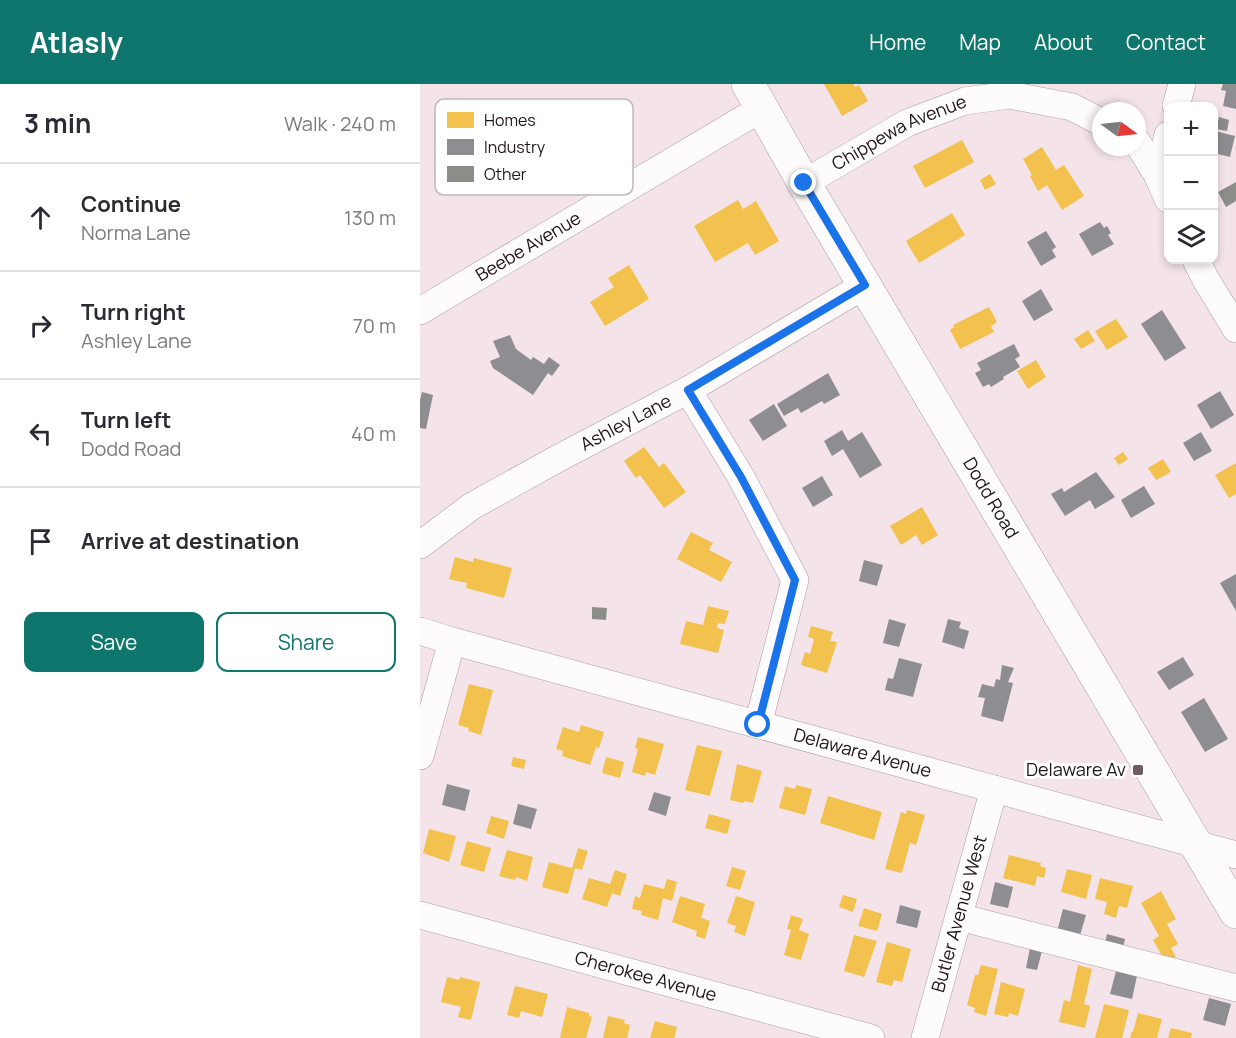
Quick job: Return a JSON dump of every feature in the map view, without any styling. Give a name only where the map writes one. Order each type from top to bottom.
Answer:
[{"type":"main road","name":"Dodd Road","points":[[755,96],[804,183],[1236,912]]},
{"type":"street","points":[[1177,102],[1182,84]]},
{"type":"street","name":"Chippewa Avenue","points":[[804,183],[907,123],[965,101],[1009,95],[1072,107],[1092,117]]},
{"type":"street","name":"Beebe Avenue","points":[[633,175],[755,96]]},
{"type":"street","points":[[1145,156],[1163,187]]},
{"type":"street","points":[[1163,187],[1166,156]]},
{"type":"street","name":"Beebe Avenue","points":[[420,312],[601,195]]},
{"type":"street","points":[[1198,264],[1236,329]]},
{"type":"street","name":"Ashley Lane","points":[[420,545],[472,506],[688,390],[865,285]]},
{"type":"street","points":[[688,390],[741,477],[795,580],[758,725]]},
{"type":"street","name":"Delaware Avenue","points":[[420,631],[1236,855]]},
{"type":"street","points":[[420,756],[452,641]]},
{"type":"street","name":"Butler Avenue West","points":[[925,1038],[994,789]]},
{"type":"street","name":"Cherokee Avenue","points":[[420,915],[871,1038]]},
{"type":"street","points":[[959,917],[1236,988]]},
{"type":"building: Homes","points":[[824,84],[853,84],[855,87],[859,85],[868,101],[842,116]]},
{"type":"building: Homes","points":[[962,140],[974,162],[925,188],[913,166]]},
{"type":"building: Homes","points":[[1042,147],[1056,170],[1064,165],[1084,196],[1062,210],[1047,185],[1038,191],[1023,159]]},
{"type":"building: Homes","points":[[990,174],[996,184],[985,190],[980,180]]},
{"type":"building: Homes","points":[[738,200],[743,209],[756,201],[779,241],[755,255],[748,243],[715,262],[694,226]]},
{"type":"building: Homes","points":[[952,213],[965,235],[919,263],[906,241]]},
{"type":"building: Homes","points":[[629,265],[649,299],[605,326],[590,302],[614,287],[608,278]]},
{"type":"building: Homes","points":[[989,307],[997,322],[991,326],[994,332],[960,349],[950,330],[954,327],[953,325]]},
{"type":"building: Homes","points":[[1116,319],[1128,337],[1107,350],[1095,331]]},
{"type":"building: Homes","points":[[1088,330],[1095,341],[1081,349],[1074,339]]},
{"type":"building: Homes","points":[[1036,360],[1046,377],[1028,389],[1017,371]]},
{"type":"building: Homes","points":[[644,447],[659,467],[664,463],[686,492],[664,508],[640,475],[636,478],[624,461]]},
{"type":"building: Homes","points":[[1123,452],[1128,459],[1119,465],[1114,458]]},
{"type":"building: Homes","points":[[1163,459],[1171,472],[1156,480],[1148,468]]},
{"type":"building: Homes","points":[[1236,463],[1236,494],[1229,498],[1215,475]]},
{"type":"building: Homes","points":[[922,507],[938,535],[922,545],[916,535],[901,545],[890,526]]},
{"type":"building: Homes","points":[[691,532],[713,543],[709,550],[732,562],[721,582],[677,559]]},
{"type":"building: Homes","points":[[455,557],[473,562],[474,558],[512,568],[504,598],[466,588],[467,583],[449,579]]},
{"type":"building: Homes","points":[[708,606],[729,611],[725,624],[718,623],[717,628],[724,630],[718,653],[680,644],[686,621],[703,625]]},
{"type":"building: Homes","points":[[811,626],[833,632],[830,641],[837,642],[827,673],[801,665],[805,652],[810,654],[814,639],[808,637]]},
{"type":"building: Homes","points":[[469,684],[493,690],[481,735],[458,725]]},
{"type":"building: Homes","points":[[581,725],[604,732],[590,765],[562,756],[563,751],[556,749],[563,727],[579,732]]},
{"type":"building: Homes","points":[[638,737],[664,744],[655,775],[646,772],[645,776],[632,772],[638,749],[635,748]]},
{"type":"building: Homes","points":[[697,745],[722,751],[710,796],[685,790]]},
{"type":"building: Homes","points":[[513,757],[526,760],[524,769],[511,766]]},
{"type":"building: Homes","points":[[606,757],[624,762],[620,778],[602,773]]},
{"type":"building: Homes","points":[[737,764],[762,771],[753,803],[730,800]]},
{"type":"building: Homes","points":[[796,785],[812,789],[805,815],[779,808],[785,786],[795,789]]},
{"type":"building: Homes","points":[[828,796],[882,812],[874,840],[820,823]]},
{"type":"building: Homes","points":[[907,810],[925,815],[916,845],[910,843],[902,873],[885,869],[901,812],[906,814]]},
{"type":"building: Homes","points":[[709,814],[731,820],[727,834],[705,828]]},
{"type":"building: Homes","points":[[491,816],[509,821],[504,839],[486,833]]},
{"type":"building: Homes","points":[[429,829],[456,836],[449,862],[423,853]]},
{"type":"building: Homes","points":[[467,841],[491,848],[484,872],[460,865]]},
{"type":"building: Homes","points":[[578,848],[588,851],[582,870],[575,868],[568,894],[542,887],[549,862],[572,868]]},
{"type":"building: Homes","points":[[507,850],[533,857],[527,881],[516,877],[515,880],[499,876]]},
{"type":"building: Homes","points":[[1009,855],[1041,863],[1040,866],[1046,868],[1044,878],[1037,876],[1035,886],[1003,878]]},
{"type":"building: Homes","points":[[732,867],[746,871],[740,890],[726,886]]},
{"type":"building: Homes","points":[[1067,869],[1092,875],[1086,899],[1061,892]]},
{"type":"building: Homes","points":[[615,870],[627,874],[620,896],[612,893],[607,907],[582,899],[589,878],[610,884]]},
{"type":"building: Homes","points":[[1100,878],[1133,886],[1127,908],[1119,906],[1116,918],[1104,914],[1107,902],[1095,899]]},
{"type":"building: Homes","points":[[667,879],[677,882],[672,901],[663,898],[658,920],[641,915],[642,911],[632,909],[635,896],[640,898],[644,884],[664,889]]},
{"type":"building: Homes","points":[[1161,891],[1176,919],[1167,924],[1178,944],[1171,948],[1176,957],[1166,963],[1153,940],[1159,936],[1141,903]]},
{"type":"building: Homes","points":[[843,895],[857,899],[853,912],[839,907]]},
{"type":"building: Homes","points":[[680,896],[705,904],[701,918],[710,921],[705,939],[696,936],[697,931],[672,922]]},
{"type":"building: Homes","points":[[736,896],[755,902],[745,936],[734,932],[736,926],[727,923]]},
{"type":"building: Homes","points":[[864,908],[882,914],[877,931],[858,926]]},
{"type":"building: Homes","points":[[791,915],[803,919],[799,930],[809,934],[801,960],[784,955],[791,930],[787,929]]},
{"type":"building: Homes","points":[[854,935],[877,941],[864,977],[844,971]]},
{"type":"building: Homes","points":[[887,942],[911,949],[902,982],[894,980],[892,986],[876,982]]},
{"type":"building: Homes","points":[[981,965],[998,969],[986,1016],[974,1012],[975,1008],[967,1005],[975,975],[978,975]]},
{"type":"building: Homes","points":[[1078,965],[1092,969],[1084,1004],[1090,1006],[1085,1028],[1059,1022],[1064,1000],[1070,1002]]},
{"type":"building: Homes","points":[[447,977],[459,980],[460,977],[480,982],[471,1020],[458,1017],[461,1007],[441,1002]]},
{"type":"building: Homes","points":[[1001,982],[1025,989],[1018,1016],[1009,1013],[1008,1017],[994,1014]]},
{"type":"building: Homes","points":[[515,986],[548,994],[542,1017],[521,1011],[519,1018],[507,1015]]},
{"type":"building: Homes","points":[[1104,1004],[1129,1010],[1122,1038],[1095,1038]]},
{"type":"building: Homes","points":[[567,1007],[589,1013],[592,1017],[586,1038],[560,1038]]},
{"type":"building: Homes","points":[[1138,1013],[1162,1019],[1157,1038],[1130,1038]]},
{"type":"building: Homes","points":[[608,1016],[625,1020],[624,1023],[630,1025],[627,1038],[603,1038]]},
{"type":"building: Homes","points":[[655,1021],[677,1027],[674,1038],[650,1038]]},
{"type":"building: Homes","points":[[1171,1028],[1192,1033],[1191,1038],[1168,1038]]},
{"type":"building: Industry","points":[[1223,84],[1236,84],[1236,109],[1223,106],[1226,91],[1221,90]]},
{"type":"building: Industry","points":[[1218,132],[1235,136],[1230,157],[1218,154]]},
{"type":"building: Industry","points":[[1100,222],[1104,228],[1107,226],[1111,233],[1108,235],[1114,244],[1092,256],[1079,234]]},
{"type":"building: Industry","points":[[1046,231],[1056,247],[1052,250],[1056,257],[1041,266],[1027,242]]},
{"type":"building: Industry","points":[[1041,289],[1053,310],[1034,321],[1022,301]]},
{"type":"building: Industry","points":[[1162,310],[1186,348],[1165,361],[1141,324]]},
{"type":"building: Industry","points":[[510,335],[516,349],[531,360],[533,357],[544,364],[549,357],[560,365],[552,376],[548,373],[533,395],[493,368],[490,361],[500,357],[493,341]]},
{"type":"building: Industry","points":[[1014,344],[1020,356],[1015,359],[1020,367],[991,387],[989,384],[983,387],[975,373],[981,370],[977,363]]},
{"type":"building: Industry","points":[[828,373],[840,395],[824,404],[822,401],[801,413],[798,408],[784,416],[777,404]]},
{"type":"building: Industry","points":[[1220,391],[1234,415],[1211,429],[1197,405]]},
{"type":"building: Industry","points":[[422,392],[433,395],[426,429],[420,428]]},
{"type":"building: Industry","points":[[774,404],[787,426],[763,441],[749,420]]},
{"type":"building: Industry","points":[[842,430],[848,441],[862,432],[882,465],[860,478],[843,449],[832,456],[824,441]]},
{"type":"building: Industry","points":[[1201,432],[1212,451],[1194,461],[1183,443]]},
{"type":"building: Industry","points":[[1096,472],[1115,497],[1095,509],[1090,500],[1065,516],[1051,494],[1062,488],[1064,492]]},
{"type":"building: Industry","points":[[822,476],[833,495],[813,507],[802,488]]},
{"type":"building: Industry","points":[[1144,486],[1155,504],[1131,518],[1121,500]]},
{"type":"building: Industry","points":[[864,560],[883,565],[877,586],[859,581]]},
{"type":"building: Industry","points":[[1236,574],[1236,611],[1220,583]]},
{"type":"building: Industry","points":[[889,619],[906,624],[899,647],[883,643]]},
{"type":"building: Industry","points":[[948,619],[961,622],[959,628],[969,631],[964,649],[942,642]]},
{"type":"building: Industry","points":[[1183,657],[1194,675],[1169,690],[1157,672]]},
{"type":"building: Industry","points":[[899,658],[922,664],[913,697],[885,690],[888,678],[893,679]]},
{"type":"building: Industry","points":[[1002,665],[1014,668],[1008,682],[1013,683],[1003,722],[981,716],[985,698],[978,697],[982,684],[994,687],[996,679],[1000,680]]},
{"type":"building: Industry","points":[[1204,698],[1228,739],[1205,752],[1181,712]]},
{"type":"building: Industry","points":[[447,784],[470,790],[465,811],[442,805]]},
{"type":"building: Industry","points":[[654,792],[671,797],[666,816],[648,810]]},
{"type":"building: Industry","points":[[518,804],[537,809],[531,829],[513,824]]},
{"type":"building: Industry","points":[[995,882],[1013,887],[1008,908],[990,904]]},
{"type":"building: Industry","points":[[900,905],[921,911],[917,928],[896,923]]},
{"type":"building: Industry","points":[[1063,909],[1086,915],[1079,939],[1057,932]]},
{"type":"building: Industry","points":[[1107,934],[1125,939],[1122,952],[1104,947]]},
{"type":"building: Industry","points":[[1030,948],[1042,951],[1037,970],[1026,968]]},
{"type":"building: Industry","points":[[1116,971],[1137,976],[1132,999],[1110,994]]},
{"type":"building: Industry","points":[[1209,998],[1231,1004],[1225,1026],[1203,1020]]},
{"type":"building: Other","points":[[1219,117],[1229,120],[1227,131],[1218,129]]},
{"type":"building: Other","points":[[1236,182],[1236,201],[1226,207],[1218,192]]},
{"type":"building: Other","points":[[592,607],[607,608],[606,620],[592,619]]},
{"type":"place","name":"Delaware Av","points":[[1138,770]]},
{"type":"route","points":[[758,725],[795,580],[741,477],[688,390],[865,285],[804,183]]}]
